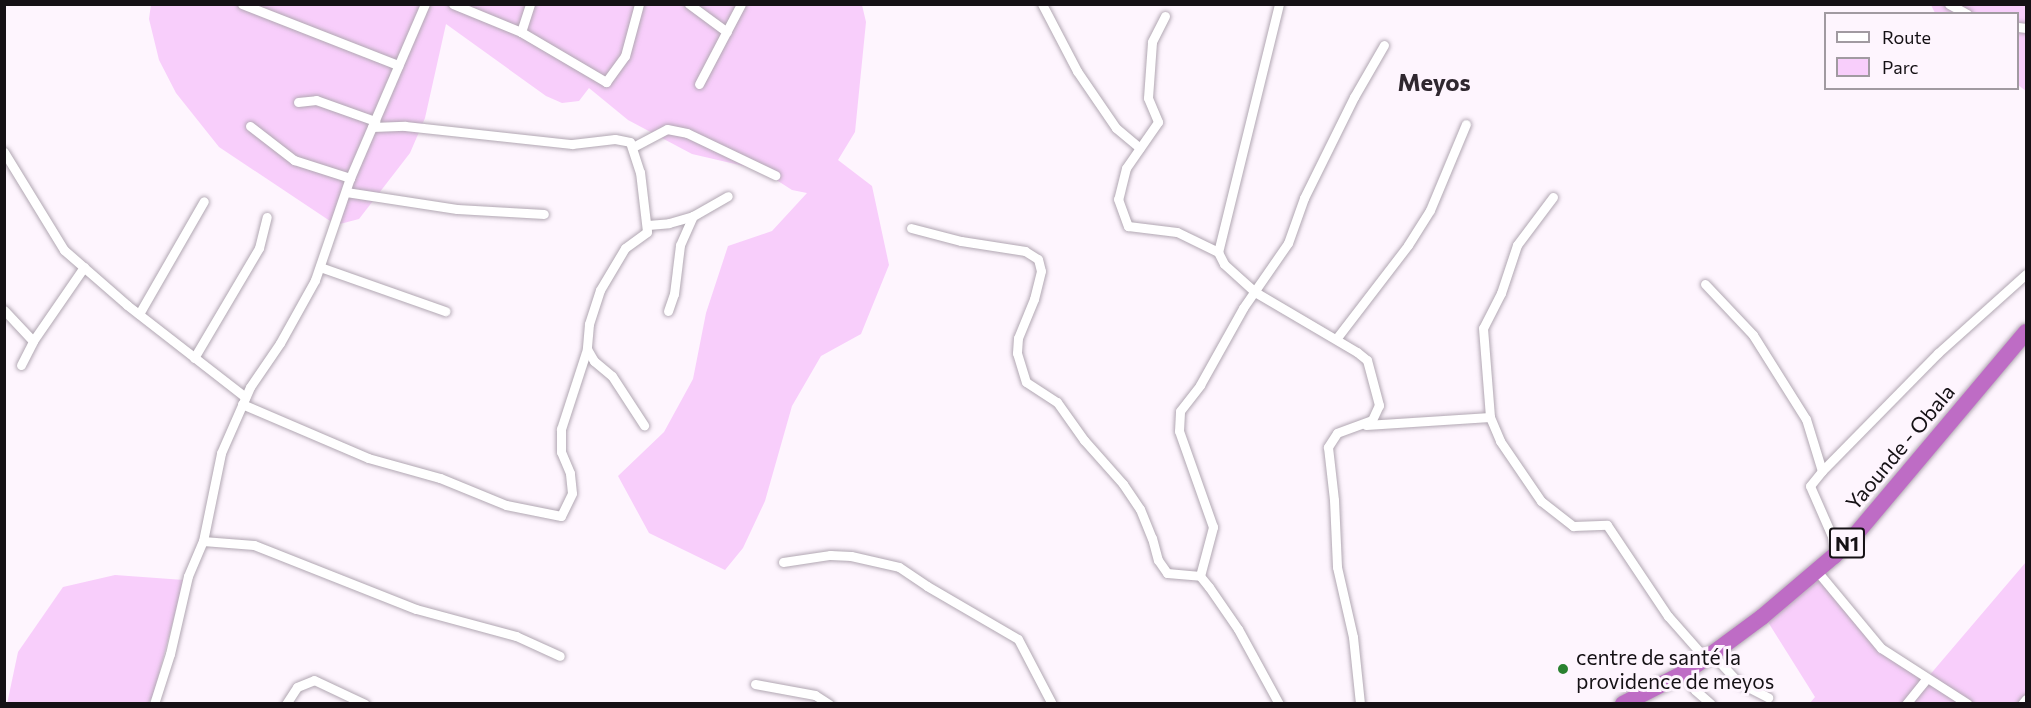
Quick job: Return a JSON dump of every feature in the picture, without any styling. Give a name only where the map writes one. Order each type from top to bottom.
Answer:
[{"type":"highway","name":"Yaounde - Obala","points":[[1623,704],[1684,673],[1709,656],[1762,617],[1834,555],[1856,534],[2026,332]]},
{"type":"street","points":[[242,4],[398,65]]},
{"type":"street","points":[[154,704],[170,654],[188,576],[203,541],[221,453],[244,401],[280,343],[320,267],[350,178],[425,4]]},
{"type":"street","points":[[453,4],[521,32],[606,82],[625,56],[639,4]]},
{"type":"street","points":[[521,32],[530,4]]},
{"type":"street","points":[[689,4],[727,32]]},
{"type":"street","points":[[699,84],[741,4]]},
{"type":"street","points":[[1042,4],[1077,71],[1116,128],[1140,148]]},
{"type":"street","points":[[1218,252],[1279,4]]},
{"type":"street","points":[[1949,4],[1963,12]]},
{"type":"street","points":[[1165,16],[1152,42],[1148,98],[1158,122],[1126,168],[1118,199],[1128,226],[1177,232],[1218,252],[1224,264],[1255,292],[1336,339],[1367,360],[1379,405],[1372,420],[1364,425]]},
{"type":"street","points":[[1200,576],[1214,527],[1179,431],[1180,411],[1200,385],[1255,292],[1288,243],[1304,198],[1354,98],[1384,45]]},
{"type":"street","points":[[4,152],[64,250],[244,401],[368,458],[441,478],[506,505],[561,516],[572,493],[570,473],[561,452],[561,429],[587,349],[589,324],[600,290],[625,248],[647,232],[648,225],[640,172],[633,147],[623,139],[572,144],[374,124],[316,100],[298,102]]},
{"type":"street","points":[[1336,339],[1408,245],[1425,219],[1466,124]]},
{"type":"street","points":[[250,126],[294,160],[350,178]]},
{"type":"street","points":[[633,147],[667,129],[687,133],[775,175]]},
{"type":"street","points":[[346,192],[457,208],[544,214]]},
{"type":"street","points":[[648,225],[669,223],[693,216],[728,196]]},
{"type":"street","points":[[1553,197],[1517,245],[1501,293],[1483,328],[1490,417],[1500,441],[1541,501],[1573,526],[1606,525],[1668,616],[1738,682],[1768,697]]},
{"type":"street","points":[[139,314],[204,201]]},
{"type":"street","points":[[668,311],[674,294],[680,245],[693,216]]},
{"type":"street","points":[[194,358],[259,248],[267,217]]},
{"type":"street","points":[[911,228],[961,241],[1025,251],[1038,259],[1041,271],[1034,299],[1018,338],[1017,353],[1026,382],[1057,402],[1084,440],[1123,484],[1140,509],[1158,560],[1167,573],[1200,576],[1238,629],[1279,704]]},
{"type":"street","points":[[21,364],[33,341],[84,267]]},
{"type":"street","points":[[320,267],[444,311]]},
{"type":"street","points":[[1834,555],[1832,536],[1810,486],[1938,353],[2026,274]]},
{"type":"street","points":[[1705,284],[1753,335],[1806,419],[1822,471]]},
{"type":"street","points":[[4,310],[33,341]]},
{"type":"street","points":[[587,349],[594,361],[612,376],[644,425]]},
{"type":"street","points":[[1360,704],[1353,636],[1337,567],[1334,500],[1328,447],[1337,433],[1364,425],[1490,417]]},
{"type":"street","points":[[203,541],[254,545],[416,609],[516,636],[560,656]]},
{"type":"street","points":[[783,562],[830,555],[851,556],[898,567],[1018,639],[1052,704]]},
{"type":"street","points":[[1816,571],[1881,648],[1968,704]]},
{"type":"street","points":[[1684,673],[1695,690],[1711,704]]},
{"type":"street","points":[[1906,704],[1926,679]]},
{"type":"street","points":[[286,704],[297,687],[314,680],[364,704]]},
{"type":"street","points":[[755,684],[815,695],[829,704]]},
{"type":"street","points":[[2022,704],[2026,699]]},
{"type":"green space","points":[[151,4],[862,5],[866,22],[855,132],[838,160],[872,186],[889,265],[861,334],[821,356],[792,406],[765,501],[743,548],[725,570],[649,533],[618,476],[664,432],[693,379],[706,313],[728,246],[772,231],[807,193],[792,190],[761,170],[692,154],[628,120],[589,88],[579,101],[562,103],[546,96],[446,24],[425,118],[410,153],[359,219],[336,225],[219,147],[176,93],[159,60],[149,19]]},
{"type":"green space","points":[[1931,5],[2026,5],[2026,91],[2019,86],[2019,12],[1934,12]]},
{"type":"green space","points":[[2026,562],[2026,703],[1810,703],[1815,697],[1763,614],[1814,574],[1881,648],[1928,677]]},
{"type":"green space","points":[[115,575],[184,580],[153,696],[148,703],[7,704],[18,652],[63,587]]},
{"type":"place","name":"centre de santé la providence de meyos","points":[[1563,669]]},
{"type":"district","name":"Meyos","points":[[1434,82]]}]
